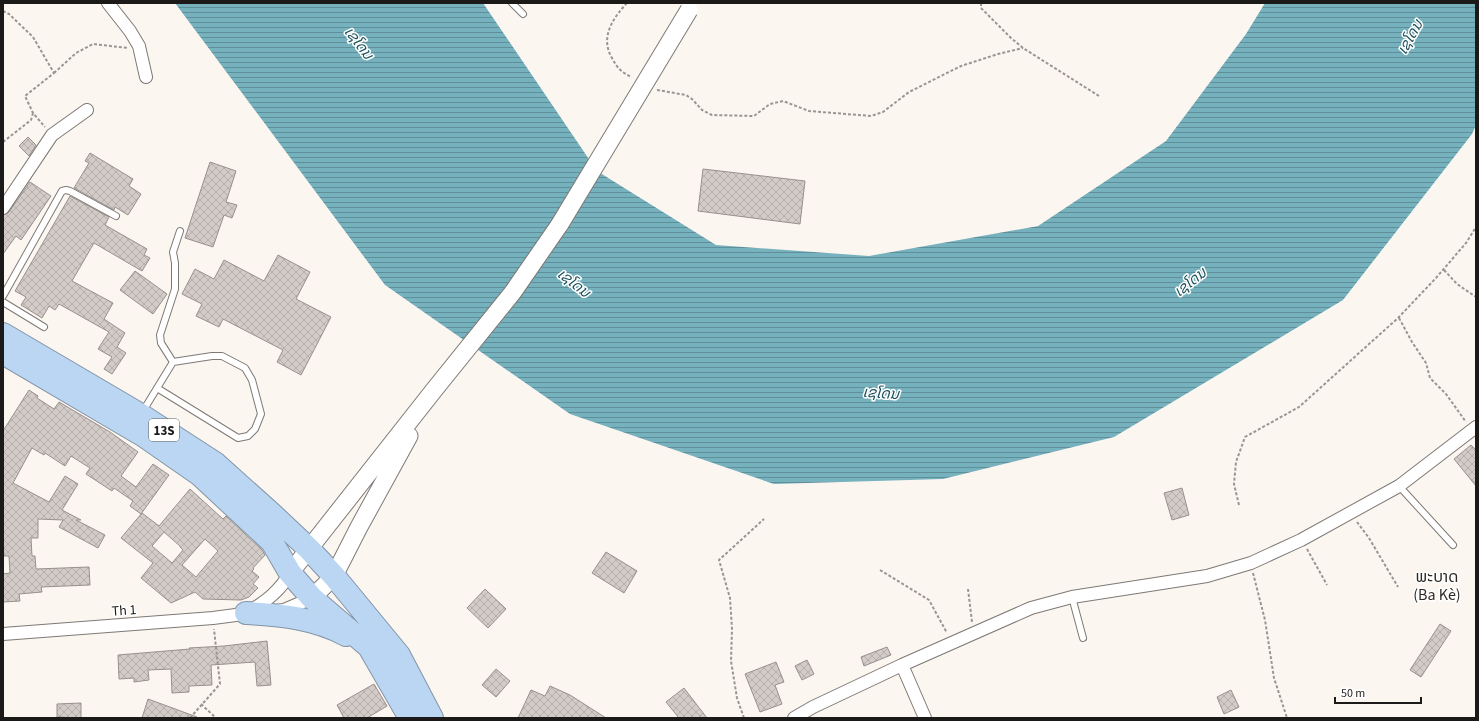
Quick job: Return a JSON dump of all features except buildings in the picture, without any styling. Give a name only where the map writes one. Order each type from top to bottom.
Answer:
[{"type":"highway","name":"13S","points":[[7,350],[141,415],[214,463],[273,515],[309,549],[334,576],[399,655],[432,718]]},
{"type":"highway","name":"13S","points":[[7,350],[144,436],[200,475],[272,542],[290,573],[312,598],[369,647],[410,718]]},
{"type":"highway","points":[[246,614],[279,615],[310,621],[340,632],[369,647]]},
{"type":"street","points":[[108,3],[139,46],[146,77]]},
{"type":"street","points":[[290,573],[513,292],[560,224],[691,7]]},
{"type":"street","points":[[3,208],[52,136],[87,110]]},
{"type":"street","points":[[312,598],[334,576],[358,527],[434,390]]},
{"type":"street","points":[[794,718],[813,707],[902,664],[1031,608],[1072,597],[1207,576],[1251,563],[1301,540],[1400,486],[1474,429]]},
{"type":"street","name":"Th 1","points":[[246,614],[272,596],[285,582],[290,573]]},
{"type":"street","name":"Th 1","points":[[3,634],[213,618],[284,610],[312,598]]},
{"type":"street","points":[[902,664],[925,718]]},
{"type":"lane","points":[[512,3],[523,14]]},
{"type":"lane","points":[[3,296],[62,191],[70,191],[116,216]]},
{"type":"lane","points":[[173,362],[161,343],[160,335],[175,289],[175,263],[173,252],[180,231]]},
{"type":"lane","points":[[3,302],[44,327]]},
{"type":"lane","points":[[141,415],[157,388],[173,362],[212,356],[222,356],[245,368],[252,380],[261,414],[255,429],[248,436],[238,438],[157,388]]},
{"type":"lane","points":[[1400,486],[1453,545]]},
{"type":"lane","points":[[1072,597],[1083,638]]},
{"type":"path","points":[[627,3],[611,24],[606,38],[608,52],[615,63],[622,72],[634,78]]},
{"type":"path","points":[[981,3],[981,8],[1023,48],[1099,96]]},
{"type":"path","points":[[3,11],[9,14],[33,37],[54,74]]},
{"type":"path","points":[[52,136],[34,113],[25,96],[54,74],[76,53],[93,44],[130,48],[139,46]]},
{"type":"path","points":[[652,88],[658,91],[686,94],[692,98],[702,110],[712,115],[754,116],[770,104],[783,101],[808,111],[871,116],[883,112],[909,92],[961,66],[998,54],[1023,48]]},
{"type":"path","points":[[3,142],[31,120],[34,113]]},
{"type":"path","points":[[1239,505],[1234,484],[1236,462],[1245,438],[1299,407],[1398,318],[1444,270],[1466,244],[1476,228]]},
{"type":"path","points":[[1444,270],[1457,284],[1476,297]]},
{"type":"path","points":[[1398,318],[1426,363],[1430,378],[1446,394],[1474,429]]},
{"type":"path","points":[[1351,513],[1369,538],[1398,588]]},
{"type":"path","points":[[744,718],[737,698],[731,661],[732,629],[730,598],[719,560],[764,519]]},
{"type":"path","points":[[1301,540],[1327,585]]},
{"type":"path","points":[[1251,563],[1265,620],[1274,678],[1287,718]]},
{"type":"path","points":[[880,570],[929,600],[952,643]]},
{"type":"path","points":[[968,589],[974,633]]},
{"type":"path","points":[[190,718],[220,684],[213,618]]},
{"type":"path","points":[[201,704],[216,718]]},
{"type":"water","name":"ເຊໂດນ","points":[[175,3],[483,3],[597,171],[716,245],[869,256],[1038,226],[1166,141],[1246,34],[1265,3],[1476,3],[1476,125],[1472,134],[1343,300],[1114,437],[943,479],[774,484],[570,414],[385,285]]},
{"type":"district","name":"ພະບາດ (Ba Kè)","points":[[1437,585]]}]
